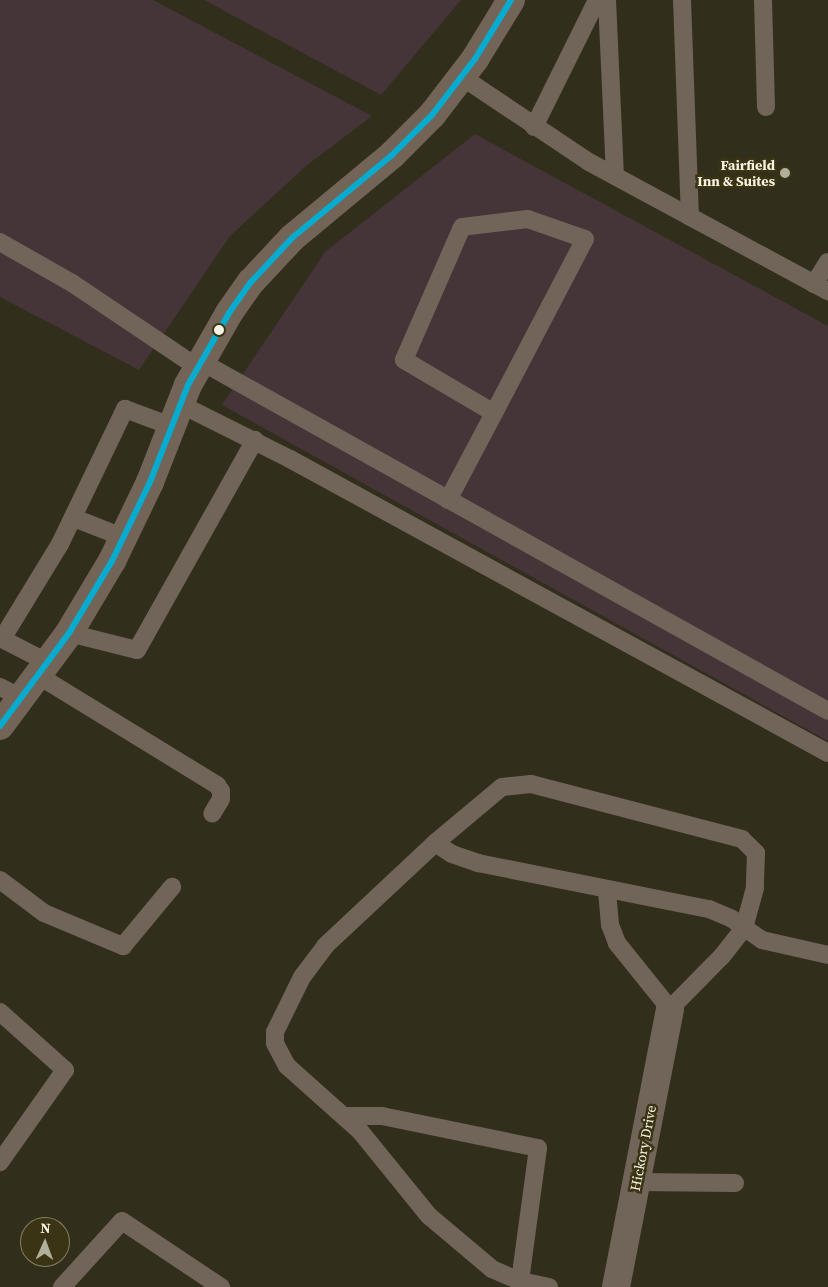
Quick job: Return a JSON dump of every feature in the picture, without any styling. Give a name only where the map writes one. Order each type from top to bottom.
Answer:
[{"type":"street","points":[[0,726],[11,693],[44,670],[70,633],[125,538],[199,364],[229,312],[264,267],[292,238],[412,135],[462,77],[510,0]]},
{"type":"street","name":"Hickory Drive","points":[[616,1287],[670,1009]]},
{"type":"lane","points":[[534,127],[597,0]]},
{"type":"lane","points":[[608,0],[615,176]]},
{"type":"lane","points":[[682,0],[690,217]]},
{"type":"lane","points":[[763,0],[766,106]]},
{"type":"lane","points":[[462,77],[534,127],[615,176],[821,288],[828,262]]},
{"type":"lane","points":[[448,500],[494,413],[585,239],[528,219],[462,227],[404,360],[494,413]]},
{"type":"lane","points":[[0,242],[78,287],[199,364],[448,500],[828,712]]},
{"type":"lane","points":[[212,814],[221,799],[222,791],[217,785],[44,670],[1,639],[74,518],[125,408],[176,415],[255,440],[828,753]]},
{"type":"lane","points":[[70,633],[137,650],[255,440]]},
{"type":"lane","points":[[74,518],[125,538]]},
{"type":"lane","points":[[549,1287],[520,1281],[481,1262],[429,1216],[347,1116],[287,1066],[275,1043],[278,1020],[313,960],[435,843],[494,791],[521,783],[742,838],[754,847],[758,861],[752,906],[744,928],[722,956],[670,1009],[617,944],[610,925],[607,890]]},
{"type":"lane","points":[[435,843],[464,859],[607,890],[709,909],[732,919],[762,940],[828,955]]},
{"type":"lane","points":[[0,880],[44,913],[123,946],[172,887]]},
{"type":"lane","points":[[0,1012],[65,1070],[0,1162]]},
{"type":"lane","points":[[347,1116],[382,1116],[538,1148],[520,1281]]},
{"type":"lane","points":[[636,1182],[735,1183]]},
{"type":"lane","points":[[62,1287],[122,1221],[221,1287]]},
{"type":"shaded area","points":[[0,0],[153,0],[372,116],[306,166],[230,236],[139,370],[0,297]]},
{"type":"shaded area","points":[[204,0],[461,0],[381,95]]},
{"type":"shaded area","points":[[475,134],[828,326],[828,741],[222,405],[325,252]]},
{"type":"transit line","points":[[0,726],[69,633],[112,561],[150,482],[188,385],[229,313],[251,282],[292,238],[392,155],[432,115],[475,59],[511,0]]},
{"type":"place","name":"Fairfield Inn & Suites","points":[[785,173]]}]
